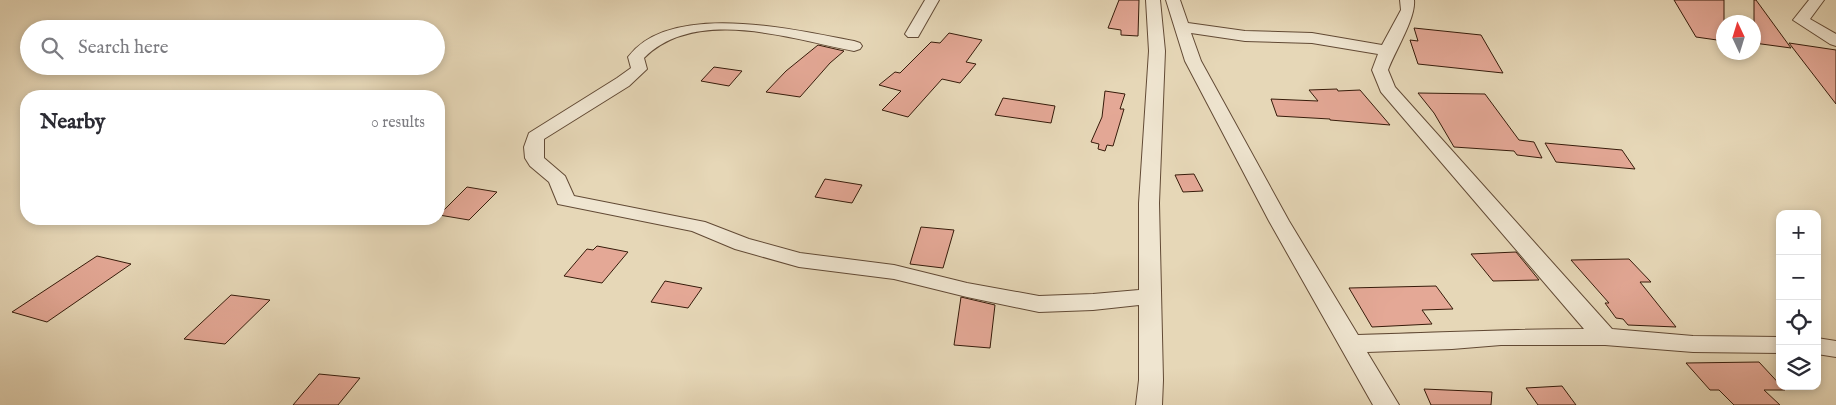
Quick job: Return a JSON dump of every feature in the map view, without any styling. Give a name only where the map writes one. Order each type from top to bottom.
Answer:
[{"type":"street","points":[[913,34],[932,0]]},
{"type":"street","points":[[1149,405],[1151,380],[1149,203],[1156,51],[1153,0]]},
{"type":"street","points":[[1173,0],[1193,61],[1279,221],[1386,405]]},
{"type":"street","points":[[1407,0],[1408,10],[1387,51],[1380,70],[1387,88],[1605,338]]},
{"type":"street","points":[[1817,0],[1801,20],[1836,41]]},
{"type":"street","points":[[854,46],[730,24],[705,26],[666,36],[644,47],[636,57],[638,68],[623,82],[535,136],[532,154],[538,166],[557,179],[565,200],[698,226],[742,244],[799,260],[894,272],[967,290],[1039,304],[1093,302],[1150,296]]},
{"type":"street","points":[[1182,28],[1220,31],[1245,36],[1312,38],[1387,51]]},
{"type":"street","points":[[1352,344],[1452,341],[1501,337],[1605,338],[1693,344],[1776,345]]},
{"type":"street","points":[[1821,347],[1836,349]]},
{"type":"building","points":[[1119,0],[1139,0],[1138,36],[1121,35],[1121,30],[1108,28]]},
{"type":"building","points":[[1674,0],[1724,0],[1724,15],[1716,15],[1716,40],[1696,37]]},
{"type":"building","points":[[1754,0],[1756,0],[1791,48],[1761,44],[1761,15],[1754,15]]},
{"type":"building","points":[[1414,28],[1481,35],[1503,73],[1418,64],[1410,40],[1418,41]]},
{"type":"building","points":[[949,33],[982,40],[966,62],[976,64],[960,83],[942,79],[908,117],[882,110],[901,91],[879,85],[895,72],[900,73],[931,42],[940,43]]},
{"type":"building","points":[[1789,43],[1836,50],[1836,104]]},
{"type":"building","points":[[818,45],[844,51],[830,63],[800,97],[766,92],[786,71]]},
{"type":"building","points":[[714,67],[742,71],[729,86],[701,81]]},
{"type":"building","points":[[1337,89],[1338,91],[1360,90],[1390,125],[1277,116],[1271,99],[1318,101],[1309,90]]},
{"type":"building","points":[[1105,91],[1125,94],[1120,109],[1124,109],[1113,146],[1107,145],[1105,151],[1098,149],[1099,144],[1091,142],[1102,117]]},
{"type":"building","points":[[1418,93],[1485,94],[1519,140],[1534,142],[1542,158],[1517,155],[1514,151],[1454,147],[1434,113]]},
{"type":"building","points":[[1003,98],[1055,106],[1051,123],[995,115]]},
{"type":"building","points":[[1545,143],[1622,150],[1635,169],[1556,162]]},
{"type":"building","points":[[1194,174],[1203,191],[1183,192],[1175,175]]},
{"type":"building","points":[[825,179],[862,185],[852,203],[815,197]]},
{"type":"building","points":[[467,187],[497,192],[469,220],[445,216],[445,209]]},
{"type":"building","points":[[921,227],[954,230],[943,268],[910,264]]},
{"type":"building","points":[[597,246],[628,252],[602,283],[564,276],[587,249],[593,250]]},
{"type":"building","points":[[1516,252],[1539,280],[1493,281],[1471,254]]},
{"type":"building","points":[[97,256],[131,264],[47,322],[12,312]]},
{"type":"building","points":[[1629,259],[1651,282],[1640,282],[1676,327],[1628,325],[1623,319],[1616,318],[1605,303],[1609,303],[1571,260]]},
{"type":"building","points":[[665,281],[702,288],[688,308],[651,302]]},
{"type":"building","points":[[1436,286],[1453,309],[1422,310],[1432,324],[1372,327],[1349,288]]},
{"type":"building","points":[[231,295],[270,300],[225,344],[184,339]]},
{"type":"building","points":[[961,297],[995,305],[990,348],[954,345]]},
{"type":"building","points":[[1759,362],[1776,380],[1776,390],[1764,390],[1780,405],[1734,405],[1719,390],[1710,390],[1686,363]]},
{"type":"building","points":[[319,374],[360,378],[338,405],[293,405]]},
{"type":"building","points":[[1562,386],[1576,405],[1538,405],[1526,388]]},
{"type":"building","points":[[1424,389],[1492,392],[1491,405],[1431,405]]}]
